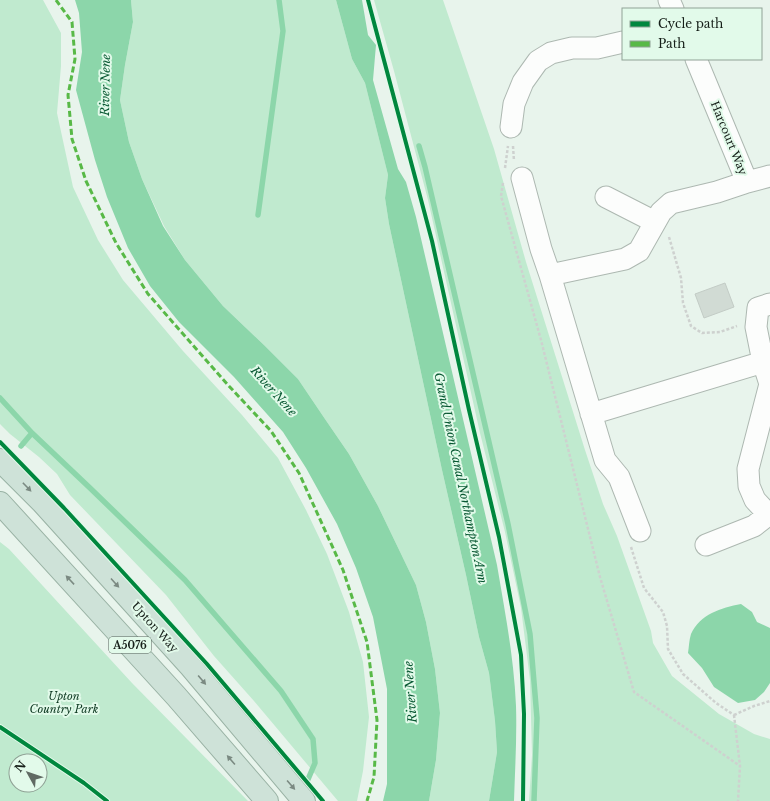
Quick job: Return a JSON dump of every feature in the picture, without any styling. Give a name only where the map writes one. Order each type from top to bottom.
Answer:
[{"type":"highway","name":"Upton Way","points":[[0,460],[42,502],[191,667],[304,801]]},
{"type":"highway","name":"A5076","points":[[0,504],[176,696],[262,795]]},
{"type":"street","points":[[511,128],[514,104],[523,82],[538,62],[551,53],[572,48],[597,48],[622,42]]},
{"type":"street","name":"Harcourt Way","points":[[550,274],[625,259],[632,256],[639,251],[658,217],[671,203],[717,192],[747,182],[696,60]]},
{"type":"street","points":[[747,182],[770,176]]},
{"type":"street","points":[[510,177],[541,249],[550,274],[605,460],[619,477],[635,538]]},
{"type":"street","points":[[606,197],[658,217]]},
{"type":"street","points":[[706,545],[754,526],[769,515],[755,500],[749,486],[748,469],[770,384],[763,362],[761,317]]},
{"type":"street","points":[[594,422],[763,362]]},
{"type":"path","points":[[511,128],[510,177],[501,196],[541,340],[600,577],[634,692],[740,766]]},
{"type":"path","points":[[658,217],[681,278],[683,303],[691,326],[702,333],[720,332],[761,317]]},
{"type":"path","points":[[635,538],[644,588],[663,612],[667,626],[668,648],[683,674],[716,703],[734,714]]},
{"type":"path","points":[[734,714],[770,701]]},
{"type":"path","points":[[734,714],[740,766],[738,801]]},
{"type":"green space","points":[[0,0],[43,0],[61,33],[61,66],[57,113],[73,187],[98,240],[123,280],[183,351],[242,415],[278,458],[306,510],[327,554],[349,612],[363,662],[369,717],[363,771],[357,801],[338,801],[214,656],[166,595],[70,495],[57,474],[0,424]]},
{"type":"green space","points":[[131,0],[336,0],[352,59],[365,83],[388,175],[385,198],[389,224],[479,637],[489,673],[497,752],[489,801],[429,801],[436,760],[440,713],[435,669],[426,622],[416,585],[378,506],[349,454],[298,379],[223,306],[185,260],[164,226],[142,179],[129,142],[120,100],[133,22]]},
{"type":"green space","points":[[374,0],[443,0],[494,149],[526,262],[585,450],[603,504],[617,536],[651,631],[653,643],[672,676],[719,714],[754,734],[770,739],[770,801],[529,801],[532,755],[530,680],[521,608],[505,532],[480,433],[428,200]]},
{"type":"green space","name":"Upton Country Park","points":[[0,542],[9,549],[132,683],[248,801],[0,801]]},
{"type":"water","name":"River Nene","points":[[75,0],[131,0],[133,22],[120,100],[129,142],[142,179],[163,226],[185,260],[223,306],[298,379],[349,454],[378,506],[416,585],[426,622],[435,669],[440,713],[436,760],[429,801],[383,801],[387,784],[387,689],[373,617],[356,568],[337,524],[306,468],[283,432],[234,377],[179,322],[150,286],[128,248],[107,197],[95,160],[76,90],[82,52],[79,13]]},
{"type":"water","name":"Grand Union Canal Northampton Arm","points":[[336,0],[362,0],[368,35],[376,45],[373,80],[398,169],[406,182],[416,217],[497,565],[509,635],[515,688],[516,729],[514,801],[489,801],[497,752],[489,673],[479,637],[389,224],[385,198],[388,175],[365,83],[352,59]]},
{"type":"water","points":[[741,604],[752,612],[757,622],[770,628],[770,683],[764,692],[755,700],[738,703],[714,687],[702,668],[688,653],[691,634],[700,621],[719,610]]},
{"type":"building","points":[[725,283],[734,307],[704,318],[695,294]]},
{"type":"waterway","points":[[258,215],[283,31],[279,0]]},
{"type":"waterway","points":[[419,146],[508,524],[530,634],[537,718],[534,801]]},
{"type":"waterway","points":[[0,398],[32,433],[21,446]]},
{"type":"waterway","points":[[32,433],[185,580],[281,691],[313,739],[315,763],[303,791]]},
{"type":"marked path","points":[[56,0],[72,22],[75,59],[68,95],[72,139],[86,181],[116,243],[148,294],[228,385],[271,431],[299,473],[343,570],[367,642],[377,720],[374,777],[367,801]]},
{"type":"cycle path","points":[[368,0],[432,241],[469,410],[499,537],[521,655],[524,714],[523,801]]},
{"type":"cycle path","points":[[0,442],[64,508],[207,664],[323,801]]},
{"type":"cycle path","points":[[0,727],[84,783],[107,801]]}]
